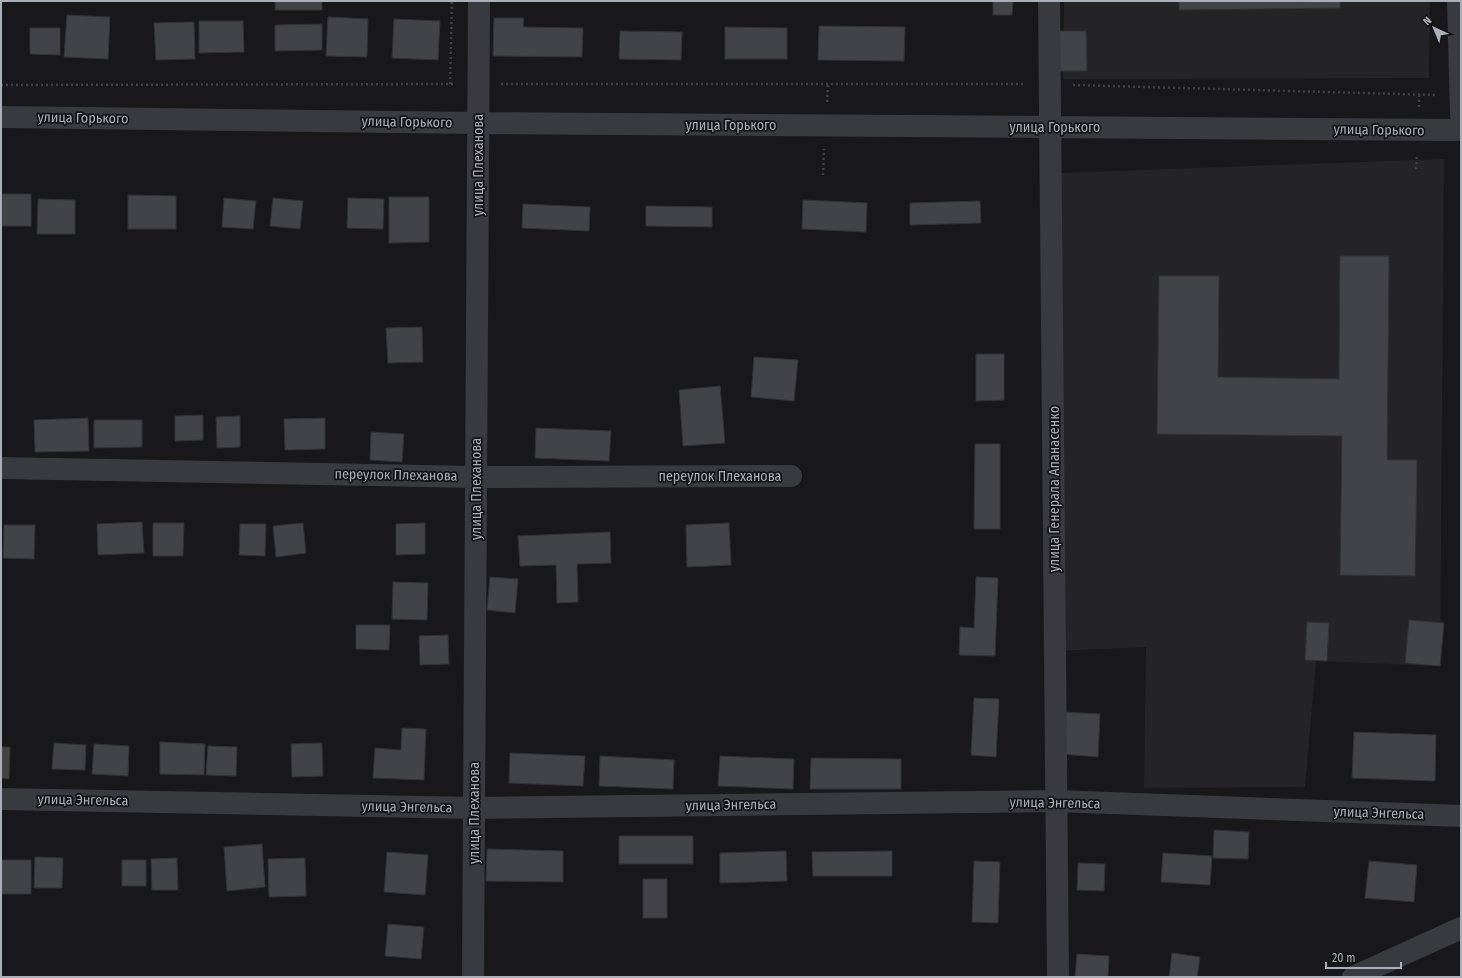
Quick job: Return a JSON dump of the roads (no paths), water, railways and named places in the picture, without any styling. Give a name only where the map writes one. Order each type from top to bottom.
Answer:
[{"type":"street","name":"улица Плеханова","points":[[473,977],[479,1]]},
{"type":"street","name":"улица Генерала Апанасенко","points":[[1049,1],[1058,977]]},
{"type":"street","points":[[1458,1],[1461,115]]},
{"type":"street","name":"улица Горького","points":[[1,117],[478,123],[1461,130]]},
{"type":"street","name":"переулок Плеханова","points":[[1,468],[476,477],[791,476]]},
{"type":"street","name":"улица Энгельса","points":[[1,799],[474,808],[1056,801],[1461,816]]},
{"type":"street","points":[[1353,977],[1461,928]]}]
